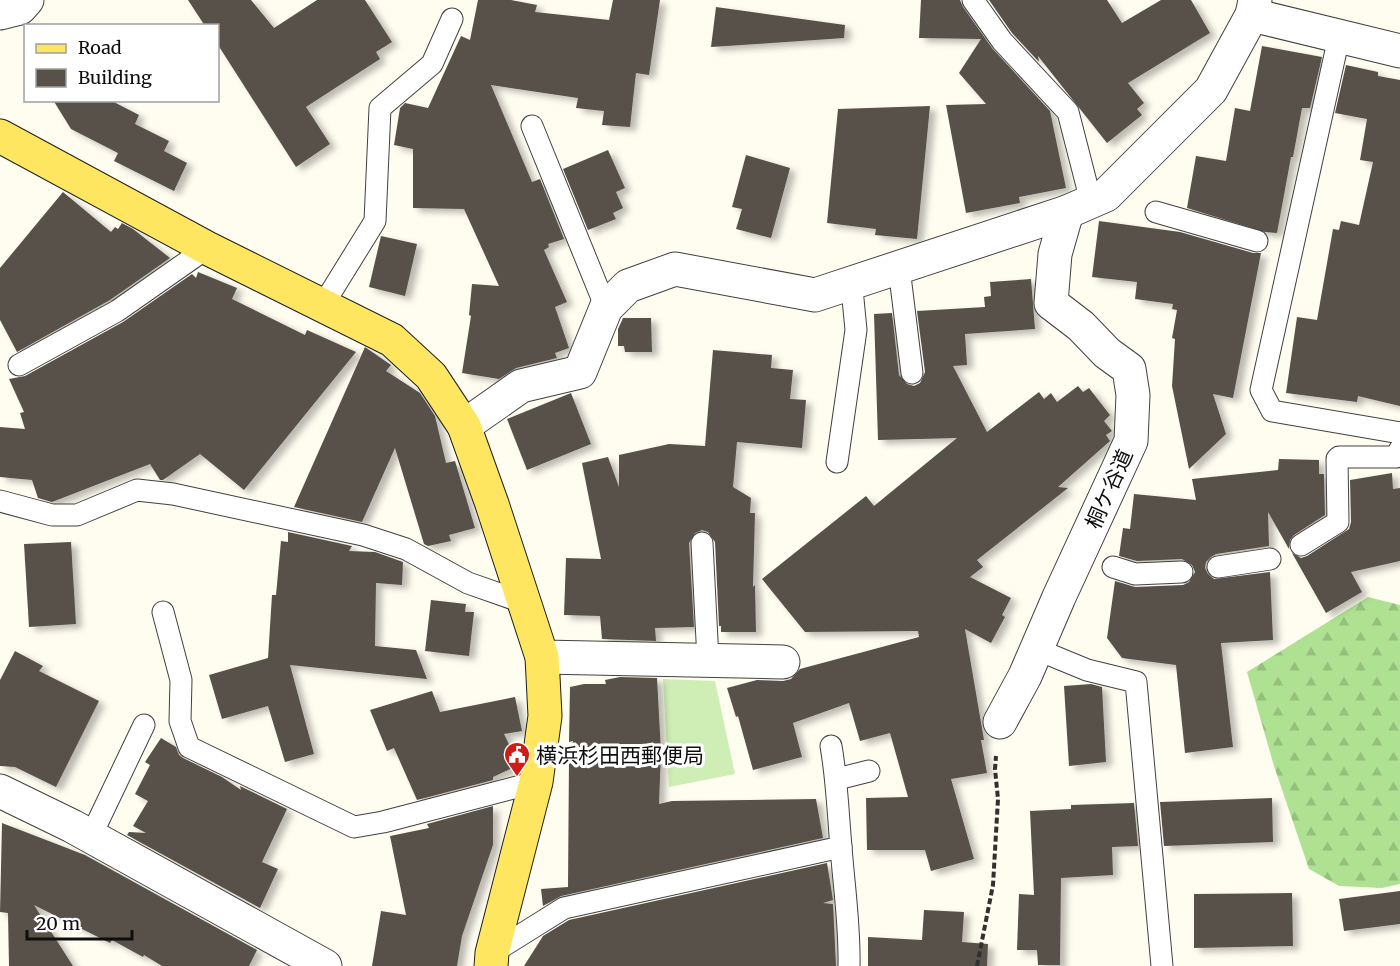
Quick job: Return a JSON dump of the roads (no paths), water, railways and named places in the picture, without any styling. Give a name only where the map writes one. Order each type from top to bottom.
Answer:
[{"type":"main road","points":[[0,136],[207,248],[392,340],[431,376],[464,426],[542,657],[545,716],[536,782],[492,959]]},
{"type":"street","points":[[0,13],[20,8],[27,0]]},
{"type":"street","points":[[464,426],[521,386],[580,372],[606,308],[628,286],[675,269],[815,295],[1113,198],[1211,90],[1253,8],[1339,37],[1400,51]]},
{"type":"street","name":"桐ケ谷道","points":[[1000,722],[1036,649],[1095,562],[1131,441],[1133,394],[1129,369],[1107,353],[1081,326],[1051,303],[1055,254],[1067,212]]},
{"type":"street","points":[[542,657],[783,662]]},
{"type":"street","points":[[0,790],[90,836],[325,966]]},
{"type":"lane","points":[[973,0],[1002,41],[1068,112],[1088,190],[1113,198]]},
{"type":"lane","points":[[323,306],[375,221],[380,108],[432,64],[452,19]]},
{"type":"lane","points":[[1339,37],[1261,390],[1272,411],[1400,433]]},
{"type":"lane","points":[[532,126],[606,308]]},
{"type":"lane","points":[[1156,212],[1257,241]]},
{"type":"lane","points":[[19,365],[117,311],[207,248]]},
{"type":"lane","points":[[899,268],[912,373]]},
{"type":"lane","points":[[837,462],[856,330],[853,299],[847,285]]},
{"type":"lane","points":[[1301,545],[1338,522],[1337,459],[1339,457],[1396,457],[1400,449]]},
{"type":"lane","points":[[0,501],[52,515],[77,515],[137,490],[173,494],[363,535],[406,549],[468,583],[525,603]]},
{"type":"lane","points":[[702,543],[708,660]]},
{"type":"lane","points":[[1218,567],[1270,559]]},
{"type":"lane","points":[[1095,562],[1135,574],[1182,572]]},
{"type":"lane","points":[[163,612],[181,680],[180,721],[189,747],[354,827],[383,822],[536,782]]},
{"type":"lane","points":[[1036,649],[1087,670],[1136,682],[1162,966]]},
{"type":"lane","points":[[90,836],[144,725]]},
{"type":"lane","points":[[831,746],[837,779],[850,933],[849,966]]},
{"type":"lane","points":[[837,779],[869,771]]},
{"type":"lane","points":[[492,959],[564,908],[841,847]]},
{"type":"place","name":"横浜杉田西郵便局","points":[[517,778]]}]
